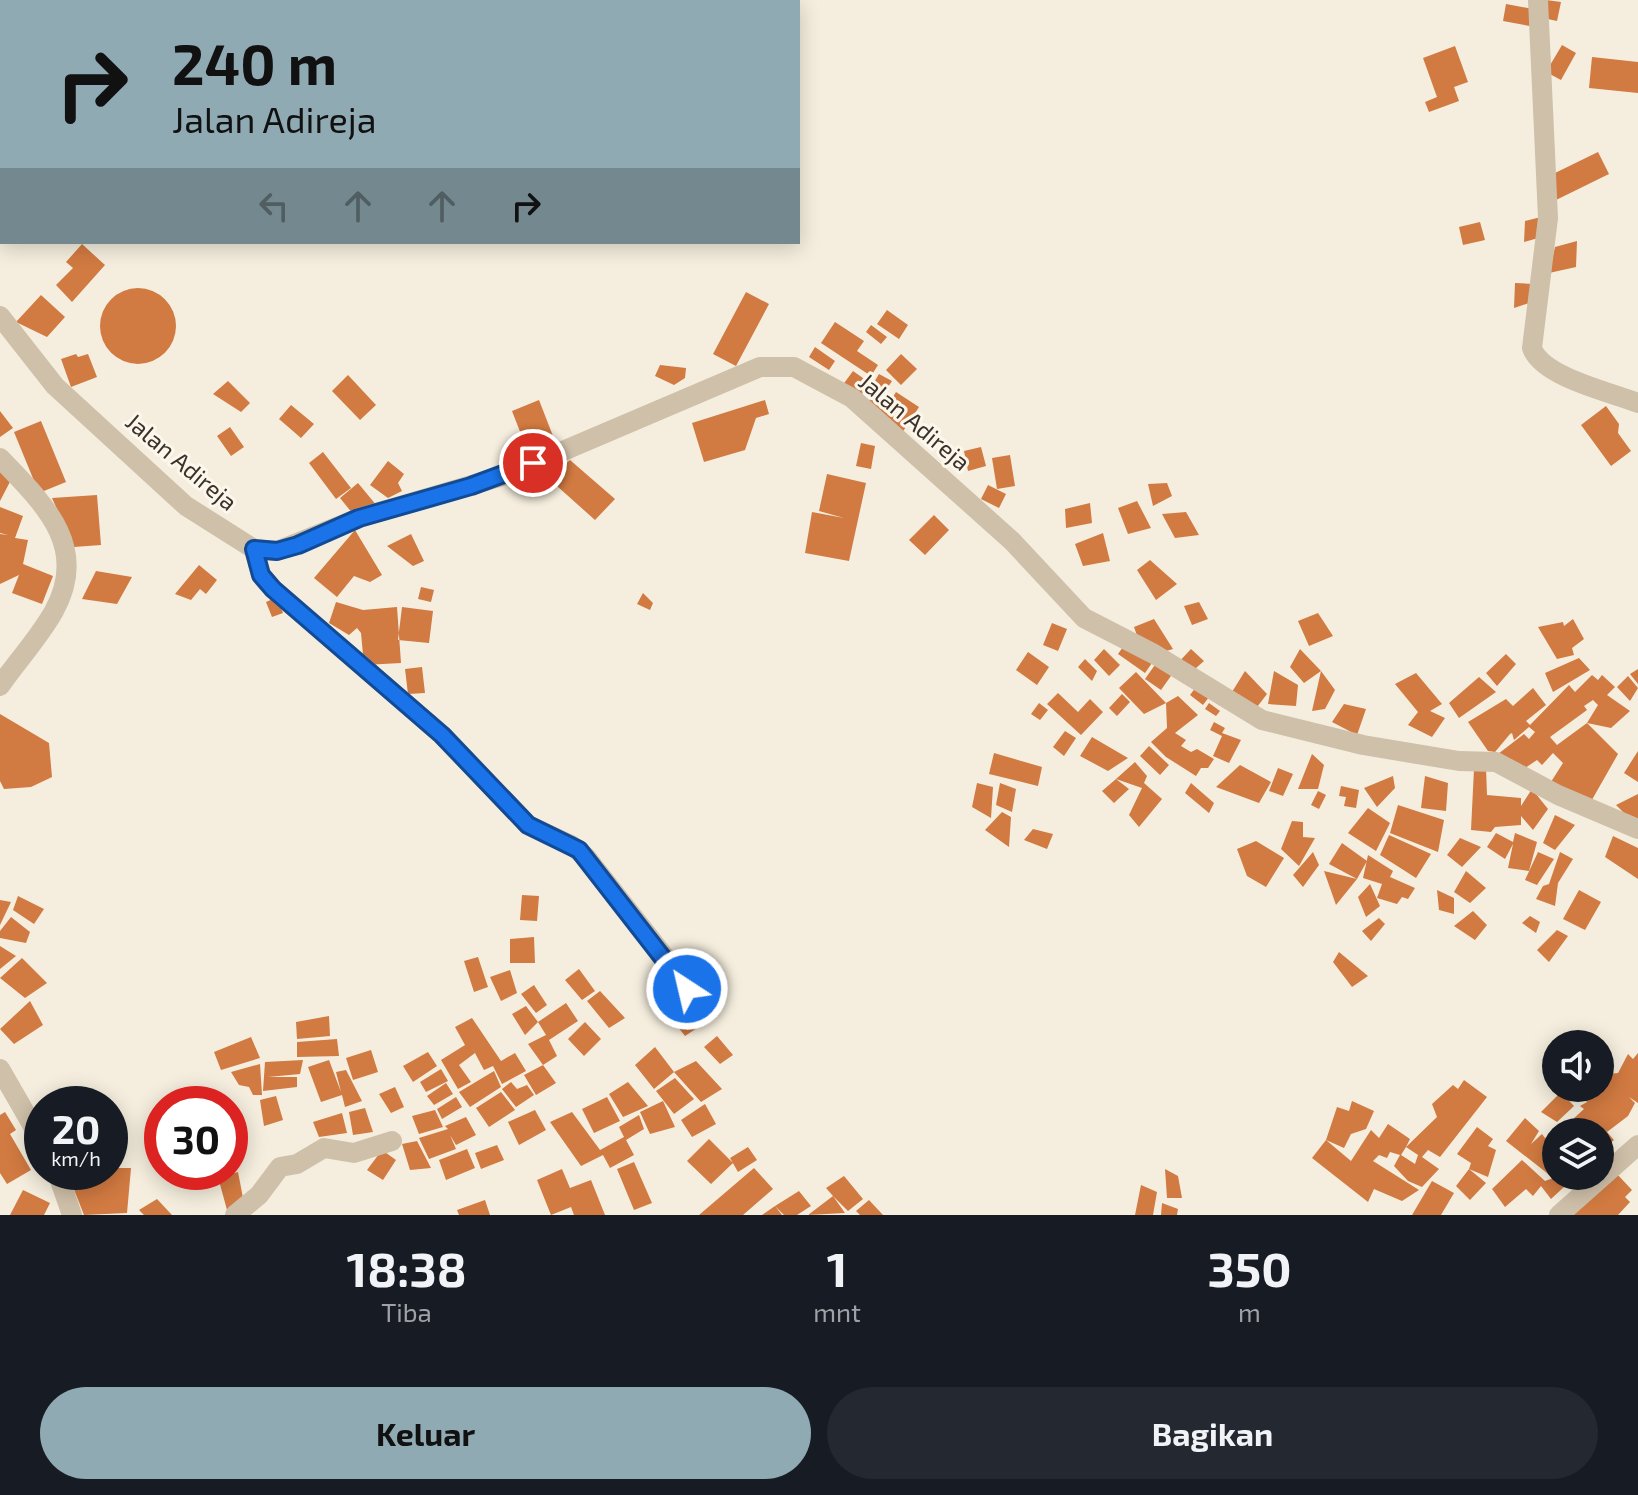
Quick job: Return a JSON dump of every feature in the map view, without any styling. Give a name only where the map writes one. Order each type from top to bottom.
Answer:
[{"type":"street","points":[[1538,0],[1548,218],[1532,348],[1535,356],[1551,370],[1638,403]]},
{"type":"street","name":"Jalan Adireja","points":[[0,316],[55,386],[186,506],[254,549],[277,551],[359,518],[509,474],[760,367],[794,367],[852,398],[1012,541],[1084,618],[1154,654],[1262,720],[1363,745],[1459,761],[1496,762],[1558,795],[1638,829]]},
{"type":"street","points":[[0,458],[49,512],[66,546],[69,574],[54,611],[0,686]]},
{"type":"street","points":[[254,549],[261,575],[273,589],[442,735],[528,825],[571,845],[586,857],[686,984],[687,989],[668,1009]]},
{"type":"street","points":[[0,1069],[24,1111]]},
{"type":"street","points":[[235,1215],[259,1195],[280,1167],[297,1164],[324,1148],[354,1153],[392,1141]]},
{"type":"street","points":[[1559,1215],[1638,1145]]},
{"type":"street","points":[[63,1190],[72,1215]]},
{"type":"building","points":[[1546,0],[1561,2],[1557,21],[1543,18]]},
{"type":"building","points":[[1506,4],[1533,9],[1530,26],[1503,21]]},
{"type":"building","points":[[1562,45],[1576,53],[1561,80],[1546,72]]},
{"type":"building","points":[[1455,46],[1468,82],[1454,87],[1459,101],[1429,112],[1425,102],[1437,97],[1423,58]]},
{"type":"building","points":[[1592,57],[1638,62],[1638,93],[1589,88]]},
{"type":"building","points":[[1598,152],[1609,174],[1556,200],[1555,173]]},
{"type":"building","points":[[1545,216],[1542,237],[1524,242],[1525,221]]},
{"type":"building","points":[[1480,222],[1485,240],[1463,245],[1459,227]]},
{"type":"building","points":[[1577,241],[1576,267],[1549,273],[1555,247]]},
{"type":"building","points":[[82,244],[105,265],[72,302],[56,285],[73,268],[66,262]]},
{"type":"building","points":[[1515,283],[1533,284],[1532,302],[1514,308]]},
{"type":"building","points":[[138,288],[152,291],[165,299],[173,312],[176,326],[173,340],[165,353],[152,361],[138,364],[124,361],[111,353],[103,340],[100,326],[103,312],[111,299],[124,291]]},
{"type":"building","points":[[746,292],[769,304],[736,366],[713,354]]},
{"type":"building","points":[[41,295],[65,317],[47,337],[16,322]]},
{"type":"building","points":[[887,310],[908,325],[899,339],[877,324]]},
{"type":"building","points":[[835,322],[864,341],[857,351],[878,365],[871,376],[821,343]]},
{"type":"building","points":[[871,325],[887,337],[881,344],[866,332]]},
{"type":"building","points":[[815,347],[835,361],[829,370],[809,357]]},
{"type":"building","points":[[76,354],[78,357],[88,354],[97,377],[71,387],[61,359]]},
{"type":"building","points":[[901,354],[917,369],[901,385],[886,370]]},
{"type":"building","points":[[660,365],[686,368],[685,378],[674,385],[655,376]]},
{"type":"building","points":[[853,371],[870,383],[860,397],[842,386]]},
{"type":"building","points":[[879,374],[892,381],[882,396],[870,389]]},
{"type":"building","points":[[348,375],[376,405],[360,420],[332,391]]},
{"type":"building","points":[[228,381],[250,403],[241,412],[213,394]]},
{"type":"building","points":[[896,392],[919,407],[902,433],[864,408],[873,395],[888,405]]},
{"type":"building","points":[[539,400],[553,436],[526,447],[512,411]]},
{"type":"building","points":[[765,400],[769,414],[756,418],[745,450],[704,462],[692,423]]},
{"type":"building","points":[[291,405],[314,424],[301,438],[279,419]]},
{"type":"building","points":[[1606,406],[1619,424],[1618,433],[1631,451],[1611,466],[1581,425]]},
{"type":"building","points":[[0,411],[13,428],[0,437]]},
{"type":"building","points":[[41,421],[66,482],[39,493],[14,432]]},
{"type":"building","points":[[230,427],[244,447],[231,456],[217,436]]},
{"type":"building","points":[[861,443],[875,446],[871,469],[856,466]]},
{"type":"building","points":[[981,447],[986,466],[968,471],[964,451]]},
{"type":"building","points":[[323,452],[351,488],[336,499],[309,463]]},
{"type":"building","points":[[1010,455],[1015,486],[997,489],[992,458]]},
{"type":"building","points":[[570,460],[615,499],[595,520],[548,478]]},
{"type":"building","points":[[388,461],[404,474],[398,483],[402,491],[388,498],[370,485]]},
{"type":"building","points":[[0,469],[13,476],[0,501]]},
{"type":"building","points":[[827,474],[866,483],[849,561],[805,553],[812,512],[844,518],[819,511]]},
{"type":"building","points":[[358,483],[377,506],[353,514],[340,498]]},
{"type":"building","points":[[1167,483],[1172,496],[1153,506],[1148,484]]},
{"type":"building","points":[[988,485],[1006,494],[999,508],[981,499]]},
{"type":"building","points":[[97,495],[101,545],[74,547],[52,498]]},
{"type":"building","points":[[1137,501],[1151,528],[1128,534],[1118,508]]},
{"type":"building","points":[[1090,503],[1092,523],[1066,528],[1065,509]]},
{"type":"building","points":[[0,507],[23,516],[15,538],[28,540],[23,564],[53,576],[42,604],[12,593],[19,575],[0,584],[0,534],[8,535],[0,533]]},
{"type":"building","points":[[1186,512],[1199,535],[1175,538],[1162,514]]},
{"type":"building","points":[[934,515],[949,530],[925,555],[909,540]]},
{"type":"building","points":[[355,530],[382,575],[370,582],[354,576],[337,597],[314,578]]},
{"type":"building","points":[[1103,533],[1110,561],[1083,566],[1075,544]]},
{"type":"building","points":[[411,534],[424,561],[413,566],[387,546]]},
{"type":"building","points":[[1150,560],[1177,584],[1156,600],[1137,570]]},
{"type":"building","points":[[199,565],[217,580],[206,594],[200,589],[191,600],[175,594]]},
{"type":"building","points":[[96,571],[132,577],[117,604],[82,599]]},
{"type":"building","points":[[421,587],[434,590],[431,602],[418,599]]},
{"type":"building","points":[[643,593],[653,603],[650,610],[637,604]]},
{"type":"building","points":[[277,597],[283,613],[272,617],[266,602]]},
{"type":"building","points":[[336,602],[363,610],[397,607],[401,663],[364,665],[361,633],[357,628],[349,635],[329,623]]},
{"type":"building","points":[[1199,602],[1208,619],[1192,625],[1184,606]]},
{"type":"building","points":[[402,607],[433,611],[429,643],[398,640]]},
{"type":"building","points":[[1318,613],[1333,636],[1309,646],[1298,621]]},
{"type":"building","points":[[1154,619],[1173,649],[1166,651],[1140,644],[1134,627]]},
{"type":"building","points":[[1573,619],[1584,639],[1572,648],[1574,655],[1557,659],[1538,627],[1563,622],[1564,626]]},
{"type":"building","points":[[1052,623],[1067,629],[1058,651],[1043,645]]},
{"type":"building","points":[[1125,644],[1152,663],[1145,673],[1118,654]]},
{"type":"building","points":[[1104,649],[1120,665],[1109,676],[1094,660]]},
{"type":"building","points":[[1191,649],[1204,661],[1188,675],[1176,665]]},
{"type":"building","points":[[1300,649],[1321,671],[1304,683],[1290,667]]},
{"type":"building","points":[[1028,652],[1049,667],[1037,685],[1016,670]]},
{"type":"building","points":[[1506,654],[1516,664],[1497,686],[1486,673]]},
{"type":"building","points":[[1579,658],[1590,670],[1553,692],[1545,673]]},
{"type":"building","points":[[1085,659],[1097,671],[1092,681],[1078,667]]},
{"type":"building","points":[[1157,662],[1173,673],[1161,690],[1145,679]]},
{"type":"building","points":[[422,667],[425,693],[408,694],[405,669]]},
{"type":"building","points":[[1638,669],[1638,684],[1630,674]]},
{"type":"building","points":[[1245,671],[1267,694],[1257,707],[1232,692]]},
{"type":"building","points":[[1274,671],[1298,685],[1296,706],[1268,704]]},
{"type":"building","points":[[1321,671],[1335,690],[1325,709],[1312,711]]},
{"type":"building","points":[[1136,672],[1166,703],[1144,714],[1119,688]]},
{"type":"building","points":[[1416,673],[1442,704],[1430,711],[1445,718],[1432,737],[1408,725],[1418,712],[1395,684]]},
{"type":"building","points":[[1592,675],[1598,680],[1602,675],[1615,687],[1607,695],[1630,711],[1611,728],[1587,723],[1618,754],[1589,805],[1549,785],[1563,763],[1553,753],[1542,765],[1537,760],[1525,768],[1498,754],[1524,734],[1529,739],[1535,732],[1529,727],[1514,740],[1510,734],[1495,752],[1488,751],[1468,722],[1506,699],[1513,706],[1533,688],[1546,705],[1526,721],[1530,725],[1569,685],[1575,692]],"holes":[[[1593,700],[1598,705],[1587,723],[1557,745],[1550,737],[1587,710],[1584,706]]]},
{"type":"building","points":[[1628,676],[1638,688],[1630,701],[1617,687]]},
{"type":"building","points":[[1479,677],[1496,692],[1459,718],[1449,703]]},
{"type":"building","points":[[1196,687],[1209,697],[1203,705],[1190,695]]},
{"type":"building","points":[[1058,693],[1078,712],[1090,699],[1103,712],[1081,735],[1047,704]]},
{"type":"building","points":[[1122,694],[1130,702],[1117,716],[1109,708]]},
{"type":"building","points":[[1178,696],[1198,715],[1175,733],[1186,740],[1181,746],[1191,752],[1197,749],[1214,759],[1208,768],[1201,768],[1196,776],[1166,757],[1151,742],[1167,728],[1166,703]]},
{"type":"building","points":[[1039,703],[1048,710],[1040,720],[1031,714]]},
{"type":"building","points":[[1209,703],[1220,711],[1216,716],[1205,709]]},
{"type":"building","points":[[1344,704],[1366,709],[1357,735],[1332,722]]},
{"type":"building","points":[[0,714],[49,743],[52,777],[31,787],[4,789],[0,781]]},
{"type":"building","points":[[1214,722],[1225,728],[1222,733],[1241,740],[1229,763],[1213,756],[1222,736],[1210,730]]},
{"type":"building","points":[[1065,731],[1076,738],[1064,756],[1053,747]]},
{"type":"building","points":[[1092,737],[1128,758],[1108,771],[1080,756]]},
{"type":"building","points":[[1149,746],[1169,765],[1160,775],[1140,756]]},
{"type":"building","points":[[1638,751],[1638,782],[1624,773]]},
{"type":"building","points":[[994,753],[1042,767],[1038,786],[989,774]]},
{"type":"building","points":[[1312,754],[1324,765],[1318,789],[1298,789]]},
{"type":"building","points":[[1135,762],[1147,776],[1144,783],[1162,799],[1139,827],[1129,815],[1142,788],[1116,779]]},
{"type":"building","points":[[1240,765],[1271,782],[1259,803],[1216,787]]},
{"type":"building","points":[[1486,767],[1487,795],[1521,798],[1521,806],[1532,789],[1548,809],[1533,830],[1521,816],[1521,825],[1495,827],[1491,832],[1471,830],[1474,769]]},
{"type":"building","points":[[1278,768],[1293,774],[1283,796],[1269,791]]},
{"type":"building","points":[[1393,776],[1395,788],[1377,807],[1364,788]]},
{"type":"building","points":[[1425,776],[1448,783],[1446,811],[1421,808]]},
{"type":"building","points":[[1116,779],[1129,789],[1114,803],[1102,791]]},
{"type":"building","points":[[977,783],[993,787],[991,818],[972,807]]},
{"type":"building","points":[[1000,783],[1016,789],[1012,812],[996,805]]},
{"type":"building","points":[[1191,783],[1214,803],[1209,813],[1185,793]]},
{"type":"building","points":[[1341,786],[1359,790],[1356,808],[1344,806],[1346,797],[1339,796]]},
{"type":"building","points":[[1318,791],[1326,795],[1319,809],[1311,805]]},
{"type":"building","points":[[1638,794],[1638,823],[1635,824],[1616,805]]},
{"type":"building","points":[[1398,805],[1444,820],[1438,852],[1390,833]]},
{"type":"building","points":[[1368,808],[1390,823],[1376,851],[1348,833]]},
{"type":"building","points":[[1002,812],[1011,817],[1009,847],[985,830]]},
{"type":"building","points":[[1555,815],[1575,825],[1555,850],[1543,843]]},
{"type":"building","points":[[1292,821],[1303,822],[1303,837],[1315,838],[1299,866],[1281,849]]},
{"type":"building","points":[[1033,829],[1053,834],[1047,849],[1024,840]]},
{"type":"building","points":[[1496,833],[1513,842],[1515,833],[1537,842],[1529,871],[1508,868],[1513,844],[1505,859],[1487,847]]},
{"type":"building","points":[[1389,835],[1431,854],[1416,878],[1380,855]]},
{"type":"building","points":[[1613,836],[1638,848],[1638,879],[1605,857]]},
{"type":"building","points":[[1460,838],[1481,847],[1462,867],[1447,855]]},
{"type":"building","points":[[1256,841],[1284,858],[1266,887],[1247,876],[1237,849]]},
{"type":"building","points":[[1342,843],[1367,861],[1357,879],[1329,864]]},
{"type":"building","points":[[1313,852],[1319,865],[1303,887],[1293,875]]},
{"type":"building","points":[[1538,852],[1554,859],[1537,885],[1525,880]]},
{"type":"building","points":[[1560,852],[1573,859],[1558,883],[1555,906],[1536,899],[1543,886],[1549,884]]},
{"type":"building","points":[[1368,855],[1393,871],[1390,877],[1415,888],[1408,899],[1402,897],[1397,904],[1377,898],[1382,884],[1363,878]]},
{"type":"building","points":[[1324,871],[1357,879],[1336,905]]},
{"type":"building","points":[[1466,871],[1486,888],[1470,903],[1454,892]]},
{"type":"building","points":[[1370,884],[1380,906],[1366,917],[1358,897]]},
{"type":"building","points":[[1437,890],[1454,898],[1454,914],[1439,910]]},
{"type":"building","points":[[1579,890],[1601,902],[1585,930],[1563,919]]},
{"type":"building","points":[[522,895],[539,896],[537,921],[520,920]]},
{"type":"building","points":[[18,896],[44,909],[34,924],[13,910]]},
{"type":"building","points":[[0,900],[11,902],[0,925]]},
{"type":"building","points":[[1473,911],[1487,925],[1475,940],[1454,926]]},
{"type":"building","points":[[1530,916],[1540,922],[1536,933],[1522,923]]},
{"type":"building","points":[[11,917],[30,932],[26,943],[0,938],[0,931]]},
{"type":"building","points":[[1379,918],[1385,924],[1371,941],[1362,931]]},
{"type":"building","points":[[1557,930],[1568,936],[1549,962],[1537,950]]},
{"type":"building","points":[[534,937],[535,963],[510,963],[510,939]]},
{"type":"building","points":[[0,946],[16,956],[0,969]]},
{"type":"building","points":[[1339,952],[1368,976],[1352,987],[1333,962]]},
{"type":"building","points":[[478,957],[488,987],[474,992],[464,961]]},
{"type":"building","points":[[22,958],[47,983],[25,998],[0,978]]},
{"type":"building","points":[[579,969],[595,991],[582,1000],[565,980]]},
{"type":"building","points":[[510,970],[517,993],[501,1001],[490,977]]},
{"type":"building","points":[[534,985],[547,1005],[536,1013],[521,994]]},
{"type":"building","points":[[600,991],[625,1018],[609,1028],[587,1001]]},
{"type":"building","points":[[30,1001],[43,1025],[14,1044],[0,1029]]},
{"type":"building","points":[[697,1001],[711,1019],[685,1036],[674,1022]]},
{"type":"building","points":[[566,1003],[578,1021],[549,1040],[557,1056],[543,1065],[528,1044],[546,1035],[538,1022]]},
{"type":"building","points":[[526,1006],[538,1022],[525,1035],[512,1014]]},
{"type":"building","points":[[329,1016],[330,1036],[297,1039],[296,1022]]},
{"type":"building","points":[[472,1018],[501,1061],[515,1053],[526,1071],[502,1084],[493,1066],[484,1070],[470,1042],[475,1053],[459,1065],[471,1082],[458,1089],[441,1060],[465,1045],[455,1027]]},
{"type":"building","points":[[585,1022],[601,1039],[584,1056],[568,1039]]},
{"type":"building","points":[[717,1036],[733,1055],[720,1064],[704,1047]]},
{"type":"building","points":[[251,1037],[260,1058],[221,1070],[214,1052]]},
{"type":"building","points":[[337,1039],[339,1056],[297,1057],[297,1042]]},
{"type":"building","points":[[655,1047],[674,1072],[654,1089],[635,1065]]},
{"type":"building","points":[[371,1050],[378,1072],[353,1080],[346,1058]]},
{"type":"building","points":[[428,1052],[437,1066],[413,1082],[403,1066]]},
{"type":"building","points":[[1638,1053],[1638,1103],[1629,1097],[1635,1103],[1628,1116],[1614,1127],[1614,1118],[1574,1118],[1584,1109],[1580,1106],[1587,1102],[1614,1102],[1614,1073],[1618,1073],[1628,1054],[1633,1059]]},
{"type":"building","points":[[303,1060],[300,1074],[268,1077],[297,1077],[297,1087],[263,1091],[265,1062]]},
{"type":"building","points":[[329,1060],[341,1092],[336,1072],[346,1070],[362,1101],[345,1107],[342,1095],[321,1102],[308,1067]]},
{"type":"building","points":[[696,1061],[722,1089],[701,1102],[674,1072]]},
{"type":"building","points":[[260,1064],[262,1095],[253,1095],[248,1086],[239,1085],[231,1072]]},
{"type":"building","points":[[543,1065],[556,1083],[536,1095],[524,1075]]},
{"type":"building","points":[[441,1069],[448,1081],[426,1092],[420,1082]]},
{"type":"building","points":[[494,1071],[501,1087],[470,1107],[459,1092]]},
{"type":"building","points":[[675,1078],[694,1099],[674,1114],[656,1091]]},
{"type":"building","points":[[1464,1080],[1487,1097],[1440,1157],[1428,1150],[1422,1157],[1439,1169],[1422,1187],[1408,1181],[1394,1166],[1400,1155],[1390,1152],[1387,1158],[1379,1155],[1373,1161],[1419,1190],[1402,1201],[1374,1189],[1368,1202],[1312,1158],[1326,1140],[1351,1161],[1371,1130],[1379,1138],[1388,1124],[1410,1139],[1406,1147],[1437,1117],[1432,1104],[1453,1085],[1458,1089]],"holes":[[[1406,1147],[1418,1155],[1415,1164],[1401,1155]]]},
{"type":"building","points":[[511,1082],[517,1089],[527,1085],[534,1095],[516,1107],[502,1089]]},
{"type":"building","points":[[628,1082],[648,1106],[623,1117],[609,1094]]},
{"type":"building","points":[[446,1083],[453,1094],[434,1105],[427,1096]]},
{"type":"building","points":[[395,1087],[404,1107],[391,1113],[379,1094]]},
{"type":"building","points":[[501,1092],[515,1110],[489,1127],[476,1108]]},
{"type":"building","points":[[276,1096],[283,1120],[264,1126],[260,1100]]},
{"type":"building","points":[[456,1097],[462,1107],[442,1119],[437,1109]]},
{"type":"building","points":[[607,1097],[620,1121],[594,1133],[582,1109]]},
{"type":"building","points":[[663,1101],[675,1127],[650,1134],[640,1112]]},
{"type":"building","points":[[1352,1101],[1374,1111],[1366,1129],[1351,1134],[1344,1148],[1326,1140],[1337,1107],[1349,1111]]},
{"type":"building","points":[[1551,1102],[1570,1102],[1574,1106],[1561,1118],[1551,1118],[1541,1112]]},
{"type":"building","points":[[705,1104],[716,1124],[692,1137],[681,1120]]},
{"type":"building","points":[[365,1108],[373,1132],[353,1135],[349,1112]]},
{"type":"building","points":[[435,1110],[443,1127],[419,1134],[412,1116]]},
{"type":"building","points":[[535,1110],[546,1130],[519,1145],[508,1122]]},
{"type":"building","points":[[5,1112],[16,1130],[10,1134],[24,1158],[24,1174],[7,1184],[0,1173],[0,1115]]},
{"type":"building","points":[[572,1112],[600,1150],[624,1137],[619,1127],[639,1115],[644,1129],[626,1140],[634,1155],[610,1168],[603,1155],[581,1166],[550,1122]]},
{"type":"building","points":[[342,1113],[347,1133],[319,1137],[313,1122]]},
{"type":"building","points":[[466,1117],[476,1135],[456,1145],[450,1135],[456,1149],[429,1159],[419,1138],[448,1129],[445,1126]]},
{"type":"building","points":[[1525,1118],[1539,1131],[1531,1144],[1542,1134],[1542,1169],[1506,1141]]},
{"type":"building","points":[[1477,1127],[1493,1139],[1488,1146],[1496,1150],[1488,1177],[1469,1169],[1471,1163],[1457,1154]]},
{"type":"building","points":[[709,1139],[733,1163],[711,1184],[687,1161]]},
{"type":"building","points":[[417,1141],[431,1168],[410,1170],[402,1144]]},
{"type":"building","points":[[497,1145],[504,1160],[481,1169],[475,1153]]},
{"type":"building","points":[[748,1147],[757,1160],[738,1172],[730,1158]]},
{"type":"building","points":[[467,1149],[475,1168],[446,1180],[439,1160]]},
{"type":"building","points":[[382,1150],[396,1160],[383,1180],[367,1170]]},
{"type":"building","points":[[1522,1160],[1542,1178],[1542,1187],[1533,1196],[1526,1189],[1505,1207],[1492,1189]]},
{"type":"building","points":[[634,1162],[652,1203],[634,1210],[617,1169]]},
{"type":"building","points":[[128,1168],[131,1168],[127,1213],[84,1215],[74,1190],[128,1190]]},
{"type":"building","points":[[754,1168],[773,1189],[743,1215],[699,1215]]},
{"type":"building","points":[[562,1169],[570,1188],[591,1180],[605,1215],[574,1215],[571,1207],[551,1215],[537,1180]]},
{"type":"building","points":[[1165,1169],[1178,1176],[1182,1198],[1167,1198]]},
{"type":"building","points":[[1469,1169],[1486,1183],[1470,1200],[1456,1186]]},
{"type":"building","points":[[1616,1173],[1632,1190],[1625,1197],[1630,1202],[1618,1215],[1565,1215],[1595,1190],[1614,1190]]},
{"type":"building","points":[[844,1176],[863,1199],[848,1211],[826,1188]]},
{"type":"building","points":[[1432,1181],[1454,1193],[1441,1215],[1412,1215]]},
{"type":"building","points":[[1141,1185],[1157,1192],[1153,1215],[1135,1215]]},
{"type":"building","points":[[23,1190],[50,1203],[44,1215],[10,1215]]},
{"type":"building","points":[[222,1190],[241,1190],[244,1203],[227,1210]]},
{"type":"building","points":[[1544,1190],[1561,1190],[1551,1199]]},
{"type":"building","points":[[799,1191],[811,1206],[797,1215],[784,1215],[775,1206]]},
{"type":"building","points":[[833,1196],[845,1213],[808,1215]]},
{"type":"building","points":[[157,1199],[172,1215],[144,1215],[139,1210]]},
{"type":"building","points":[[485,1200],[490,1215],[459,1215],[457,1210]]},
{"type":"building","points":[[869,1200],[883,1215],[860,1215],[856,1211]]},
{"type":"building","points":[[1162,1203],[1178,1209],[1177,1215],[1161,1215]]},
{"type":"building","points":[[775,1206],[782,1215],[762,1215]]},
{"type":"route","points":[[533,463],[509,474],[359,518],[298,545],[277,551],[254,549],[261,575],[273,589],[442,735],[536,832],[579,850],[682,978],[687,989]]}]
